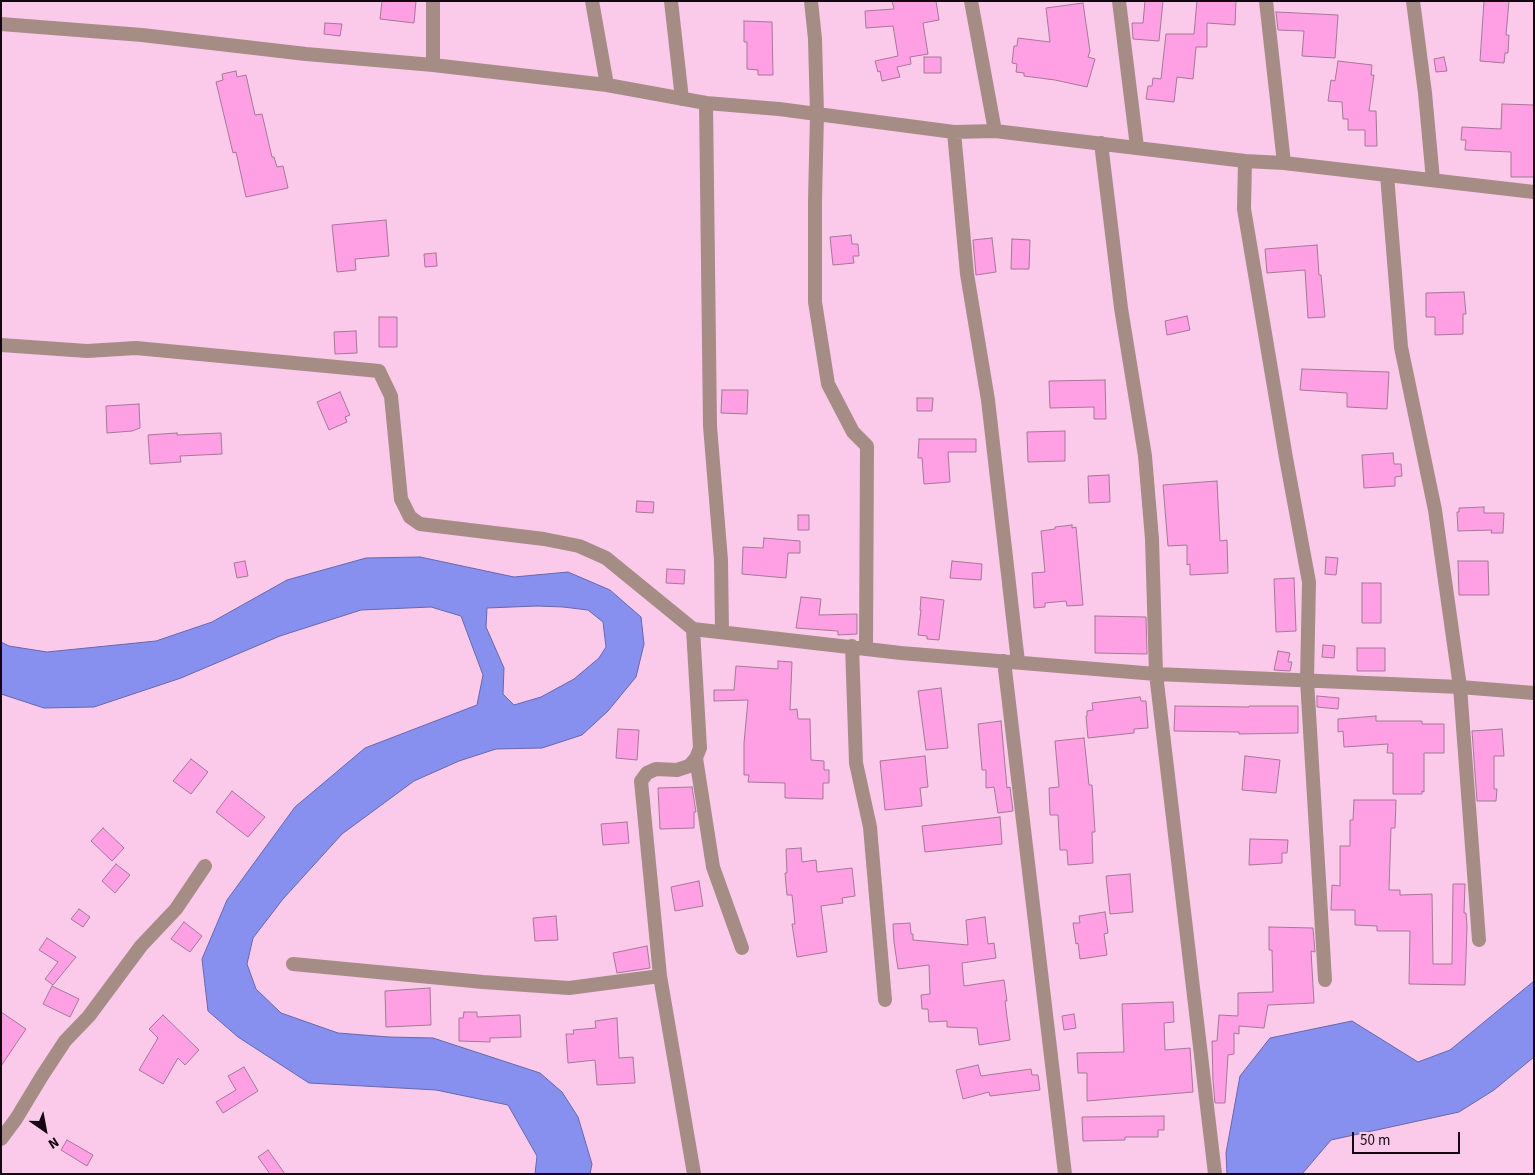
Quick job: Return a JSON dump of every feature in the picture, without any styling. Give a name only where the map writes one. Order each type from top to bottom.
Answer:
[{"type":"street","points":[[433,1],[433,65]]},
{"type":"street","points":[[592,1],[607,85]]},
{"type":"street","points":[[671,1],[682,99]]},
{"type":"street","points":[[811,1],[817,114],[814,201],[816,311],[828,384],[853,432],[867,446],[866,648]]},
{"type":"street","points":[[971,1],[994,131]]},
{"type":"street","points":[[1119,1],[1137,148]]},
{"type":"street","points":[[1266,1],[1284,163]]},
{"type":"street","points":[[1413,1],[1425,94],[1433,180]]},
{"type":"street","points":[[1,24],[142,35],[306,54],[433,65],[607,85],[706,103],[779,109],[954,132],[994,131],[1245,161],[1284,163],[1388,174],[1534,192]]},
{"type":"street","points":[[706,103],[710,426],[721,560],[722,632]]},
{"type":"street","points":[[954,132],[967,274],[988,400],[1011,662],[1065,1174]]},
{"type":"street","points":[[1101,143],[1121,308],[1145,456],[1152,540],[1156,674],[1215,1174]]},
{"type":"street","points":[[1245,161],[1244,209],[1309,582],[1307,680],[1325,980]]},
{"type":"street","points":[[1388,174],[1401,347],[1435,510],[1460,687],[1479,940]]},
{"type":"street","points":[[1,344],[87,350],[136,348],[379,371],[392,396],[401,499],[410,518],[420,524],[544,539],[579,546],[606,558],[692,629],[901,653],[1156,674],[1460,687],[1534,693]]},
{"type":"street","points":[[692,629],[700,748],[696,758],[689,766],[677,770],[656,769],[647,773],[641,781],[660,976],[694,1174]]},
{"type":"street","points":[[852,646],[856,763],[870,827],[885,1000]]},
{"type":"street","points":[[696,758],[713,867],[742,948]]},
{"type":"street","points":[[1,1139],[16,1119],[65,1040],[89,1016],[141,946],[176,908],[205,866]]},
{"type":"street","points":[[293,964],[569,988],[660,976]]},
{"type":"water","points":[[420,557],[514,577],[568,572],[610,590],[641,617],[644,644],[636,677],[608,711],[582,735],[542,748],[496,749],[459,761],[414,781],[342,834],[283,899],[253,938],[247,964],[256,989],[281,1013],[338,1033],[433,1038],[540,1073],[562,1092],[578,1117],[592,1164],[590,1174],[535,1174],[537,1156],[508,1105],[436,1090],[309,1083],[238,1037],[208,1011],[202,959],[227,900],[295,807],[365,748],[477,705],[483,675],[461,616],[431,607],[361,610],[280,636],[181,678],[94,707],[44,708],[1,694],[1,642],[9,646],[47,652],[156,641],[212,622],[287,580],[366,558]],"holes":[[[563,607],[588,610],[603,622],[606,647],[599,658],[574,679],[541,697],[514,705],[503,694],[504,668],[486,627],[487,608]]]},
{"type":"water","points":[[1534,981],[1534,1057],[1494,1090],[1459,1112],[1331,1140],[1302,1174],[1227,1174],[1226,1153],[1240,1076],[1270,1038],[1352,1021],[1418,1062],[1450,1050]]},
{"type":"building","points":[[382,1],[416,1],[414,23],[380,19]]},
{"type":"building","points":[[892,1],[936,1],[939,20],[923,23],[928,54],[910,57],[911,64],[897,67],[900,77],[882,81],[875,61],[898,56],[893,26],[866,28],[865,11],[894,9]]},
{"type":"building","points":[[1145,1],[1163,1],[1159,41],[1133,39],[1132,23],[1143,23]]},
{"type":"building","points":[[1197,1],[1236,1],[1235,25],[1207,23],[1207,47],[1196,47],[1193,79],[1177,77],[1174,102],[1146,99],[1148,86],[1152,86],[1153,78],[1161,79],[1166,34],[1194,34]]},
{"type":"building","points":[[1484,1],[1509,1],[1506,35],[1509,35],[1508,53],[1505,53],[1504,63],[1480,61]]},
{"type":"building","points":[[1083,3],[1090,51],[1088,57],[1095,59],[1087,87],[1024,76],[1024,73],[1016,72],[1017,64],[1012,63],[1014,46],[1017,46],[1018,38],[1050,42],[1046,8]]},
{"type":"building","points":[[1276,12],[1338,15],[1335,58],[1302,56],[1304,31],[1278,30]]},
{"type":"building","points":[[744,21],[772,22],[773,75],[758,75],[758,70],[747,69],[747,42],[744,42]]},
{"type":"building","points":[[325,23],[342,24],[340,36],[324,34]]},
{"type":"building","points":[[924,57],[941,57],[941,73],[924,73]]},
{"type":"building","points":[[1444,57],[1447,71],[1436,72],[1434,59]]},
{"type":"building","points":[[1338,61],[1372,65],[1371,75],[1374,75],[1369,111],[1376,111],[1377,146],[1365,146],[1365,130],[1348,130],[1348,119],[1343,119],[1342,102],[1328,101],[1331,80],[1335,81]]},
{"type":"building","points":[[236,71],[237,77],[246,75],[255,115],[262,114],[272,157],[274,157],[277,167],[283,166],[288,188],[246,197],[236,152],[233,153],[216,82],[223,80],[222,74]]},
{"type":"building","points":[[1502,104],[1534,105],[1534,177],[1511,177],[1511,152],[1465,150],[1466,140],[1461,140],[1462,127],[1501,129]]},
{"type":"building","points":[[386,220],[389,256],[355,259],[356,270],[337,272],[332,225]]},
{"type":"building","points":[[851,235],[852,244],[858,244],[859,256],[853,256],[854,263],[833,265],[830,237]]},
{"type":"building","points":[[992,238],[996,272],[976,275],[973,240]]},
{"type":"building","points":[[1012,239],[1030,240],[1029,269],[1011,269]]},
{"type":"building","points":[[1317,245],[1325,317],[1308,318],[1305,270],[1267,273],[1265,249]]},
{"type":"building","points":[[436,253],[437,266],[425,267],[424,254]]},
{"type":"building","points":[[1464,292],[1466,314],[1463,314],[1463,334],[1435,335],[1435,317],[1426,317],[1426,293]]},
{"type":"building","points":[[1187,316],[1190,330],[1167,335],[1165,321]]},
{"type":"building","points":[[379,317],[397,317],[397,347],[379,347]]},
{"type":"building","points":[[356,331],[357,353],[335,354],[334,332]]},
{"type":"building","points":[[1302,369],[1389,372],[1387,409],[1347,407],[1347,393],[1300,390]]},
{"type":"building","points":[[1105,380],[1106,419],[1094,419],[1094,407],[1050,408],[1049,381]]},
{"type":"building","points":[[722,390],[748,390],[747,414],[721,413]]},
{"type":"building","points":[[340,392],[350,415],[345,417],[347,422],[329,430],[317,402]]},
{"type":"building","points":[[917,398],[933,398],[932,411],[917,411]]},
{"type":"building","points":[[139,404],[140,428],[132,431],[107,433],[106,406]]},
{"type":"building","points":[[1065,431],[1065,461],[1028,462],[1027,432]]},
{"type":"building","points":[[177,433],[177,435],[221,433],[222,454],[180,456],[181,462],[150,464],[148,435]]},
{"type":"building","points":[[919,439],[976,439],[976,452],[948,452],[950,482],[924,484],[922,458],[918,458]]},
{"type":"building","points":[[1393,453],[1394,464],[1401,464],[1402,476],[1395,477],[1395,486],[1364,488],[1362,455]]},
{"type":"building","points":[[1109,475],[1110,502],[1089,503],[1088,476]]},
{"type":"building","points":[[1217,481],[1220,541],[1227,540],[1228,573],[1190,575],[1190,564],[1187,565],[1187,545],[1168,546],[1163,485]]},
{"type":"building","points":[[637,501],[654,502],[653,513],[636,512]]},
{"type":"building","points":[[1484,507],[1484,513],[1504,513],[1503,533],[1491,533],[1492,530],[1458,531],[1457,512],[1459,512],[1459,508]]},
{"type":"building","points":[[798,515],[809,515],[809,530],[798,530]]},
{"type":"building","points":[[1072,525],[1072,528],[1076,527],[1083,605],[1067,606],[1066,601],[1045,603],[1045,607],[1034,608],[1032,573],[1045,572],[1041,531]]},
{"type":"building","points":[[764,538],[800,541],[800,553],[788,553],[786,578],[742,574],[743,547],[763,548]]},
{"type":"building","points":[[1326,557],[1338,558],[1336,575],[1325,574]]},
{"type":"building","points":[[245,561],[248,576],[237,578],[234,563]]},
{"type":"building","points":[[952,561],[982,564],[981,580],[950,578]]},
{"type":"building","points":[[1458,561],[1488,561],[1489,595],[1459,595]]},
{"type":"building","points":[[667,569],[685,570],[684,584],[666,583]]},
{"type":"building","points":[[1294,578],[1296,631],[1276,632],[1274,579]]},
{"type":"building","points":[[1362,583],[1381,583],[1381,623],[1362,623]]},
{"type":"building","points":[[801,597],[821,599],[819,615],[857,614],[857,634],[838,635],[838,631],[796,628]]},
{"type":"building","points":[[921,597],[944,600],[939,640],[927,639],[927,636],[918,635]]},
{"type":"building","points":[[1095,616],[1146,617],[1147,654],[1095,653]]},
{"type":"building","points":[[1323,645],[1335,646],[1334,658],[1322,657]]},
{"type":"building","points":[[1357,648],[1385,648],[1385,671],[1357,671]]},
{"type":"building","points":[[1278,651],[1290,653],[1288,662],[1292,662],[1290,671],[1274,670]]},
{"type":"building","points":[[778,661],[792,662],[790,710],[797,709],[798,719],[810,719],[811,760],[824,761],[824,770],[829,770],[829,783],[823,783],[823,799],[785,798],[785,783],[748,782],[749,775],[744,775],[744,743],[748,700],[714,701],[714,690],[734,690],[736,666],[778,669]]},
{"type":"building","points":[[941,688],[948,748],[926,750],[918,691]]},
{"type":"building","points":[[1317,696],[1339,698],[1338,709],[1317,707]]},
{"type":"building","points":[[1140,697],[1141,701],[1146,701],[1148,728],[1134,729],[1134,733],[1088,738],[1086,716],[1087,711],[1093,710],[1092,703]]},
{"type":"building","points":[[1175,706],[1298,706],[1298,733],[1239,734],[1239,732],[1174,731]]},
{"type":"building","points":[[1376,716],[1376,721],[1422,721],[1422,724],[1444,724],[1444,753],[1424,753],[1424,792],[1422,791],[1422,794],[1393,794],[1393,753],[1387,753],[1388,744],[1344,747],[1343,731],[1338,732],[1338,719]]},
{"type":"building","points":[[1001,721],[1007,788],[1010,787],[1013,811],[998,813],[994,787],[986,788],[986,770],[982,770],[978,724]]},
{"type":"building","points":[[618,729],[639,730],[637,760],[616,758]]},
{"type":"building","points":[[1502,729],[1504,756],[1494,756],[1494,789],[1497,789],[1496,801],[1477,801],[1472,731]]},
{"type":"building","points":[[1084,738],[1089,785],[1092,785],[1095,832],[1092,832],[1093,863],[1068,865],[1067,850],[1060,850],[1058,815],[1050,815],[1049,788],[1059,787],[1055,741]]},
{"type":"building","points":[[925,756],[928,787],[920,788],[922,806],[885,810],[880,761]]},
{"type":"building","points":[[1245,756],[1280,760],[1276,793],[1242,790]]},
{"type":"building","points":[[191,759],[208,772],[191,794],[173,781]]},
{"type":"building","points":[[692,787],[696,812],[694,812],[694,828],[660,829],[658,788]]},
{"type":"building","points":[[232,791],[265,817],[248,837],[216,812]]},
{"type":"building","points":[[1354,800],[1396,800],[1395,828],[1391,828],[1389,890],[1400,890],[1400,895],[1432,894],[1433,964],[1452,964],[1453,884],[1465,884],[1464,913],[1466,913],[1467,926],[1465,985],[1409,984],[1410,931],[1377,931],[1377,926],[1355,925],[1355,910],[1331,910],[1332,885],[1340,886],[1340,846],[1350,846],[1350,820],[1353,820]]},
{"type":"building","points":[[1000,817],[1002,844],[925,852],[922,826]]},
{"type":"building","points":[[627,822],[629,843],[603,845],[601,824]]},
{"type":"building","points":[[103,828],[124,848],[112,861],[91,841]]},
{"type":"building","points":[[1250,839],[1288,840],[1287,853],[1282,853],[1282,863],[1249,865]]},
{"type":"building","points":[[801,848],[802,862],[816,860],[817,872],[852,868],[855,896],[842,898],[843,903],[821,906],[827,952],[797,957],[792,924],[795,924],[792,895],[787,895],[785,873],[787,873],[786,849]]},
{"type":"building","points":[[116,864],[130,875],[115,893],[102,881]]},
{"type":"building","points":[[1130,874],[1133,912],[1110,914],[1106,876]]},
{"type":"building","points":[[699,881],[703,906],[675,911],[671,887]]},
{"type":"building","points":[[79,909],[90,917],[83,927],[71,919]]},
{"type":"building","points":[[1105,912],[1108,933],[1104,934],[1107,955],[1080,959],[1073,923],[1080,923],[1079,916]]},
{"type":"building","points":[[556,916],[558,940],[535,941],[533,918]]},
{"type":"building","points":[[985,917],[988,944],[994,943],[996,958],[962,963],[964,986],[1004,980],[1010,1040],[979,1045],[977,1028],[947,1027],[947,1021],[929,1022],[928,1009],[922,1009],[921,995],[930,994],[929,965],[898,969],[893,924],[910,923],[913,940],[968,945],[966,920]]},
{"type":"building","points":[[184,922],[202,936],[190,952],[171,939]]},
{"type":"building","points":[[1269,927],[1313,928],[1315,952],[1311,951],[1314,1003],[1268,1005],[1264,1028],[1239,1026],[1239,1034],[1234,1033],[1234,1054],[1228,1055],[1225,1103],[1215,1103],[1212,1041],[1217,1041],[1219,1015],[1238,1016],[1238,993],[1273,992],[1272,950],[1269,950]]},
{"type":"building","points":[[47,938],[76,957],[53,985],[45,979],[58,962],[39,950]]},
{"type":"building","points":[[647,946],[650,968],[617,973],[613,953]]},
{"type":"building","points":[[52,986],[79,999],[70,1017],[43,1004]]},
{"type":"building","points":[[430,988],[431,1025],[386,1027],[385,991]]},
{"type":"building","points":[[1173,1002],[1174,1022],[1164,1023],[1165,1050],[1190,1048],[1193,1092],[1087,1101],[1087,1073],[1078,1073],[1077,1053],[1124,1052],[1122,1004]]},
{"type":"building","points":[[1,1012],[26,1029],[1,1066]]},
{"type":"building","points":[[464,1012],[477,1012],[477,1017],[520,1015],[521,1037],[490,1038],[490,1042],[459,1041],[459,1018],[463,1018]]},
{"type":"building","points":[[1074,1014],[1076,1028],[1064,1030],[1062,1016]]},
{"type":"building","points":[[163,1015],[199,1050],[185,1065],[178,1058],[163,1084],[139,1070],[158,1038],[149,1029]]},
{"type":"building","points":[[617,1018],[619,1058],[633,1057],[635,1083],[597,1085],[595,1060],[568,1063],[566,1034],[574,1034],[573,1030],[596,1028],[595,1021]]},
{"type":"building","points":[[978,1065],[981,1076],[1031,1069],[1032,1075],[1038,1075],[1040,1090],[990,1096],[989,1092],[963,1099],[956,1070]]},
{"type":"building","points":[[244,1067],[258,1091],[223,1113],[216,1102],[236,1090],[228,1076]]},
{"type":"building","points":[[1164,1116],[1164,1130],[1158,1130],[1158,1137],[1125,1137],[1125,1140],[1083,1141],[1082,1117]]},
{"type":"building","points":[[67,1140],[93,1155],[87,1166],[61,1150]]},
{"type":"building","points":[[268,1150],[285,1174],[270,1174],[258,1157]]}]
